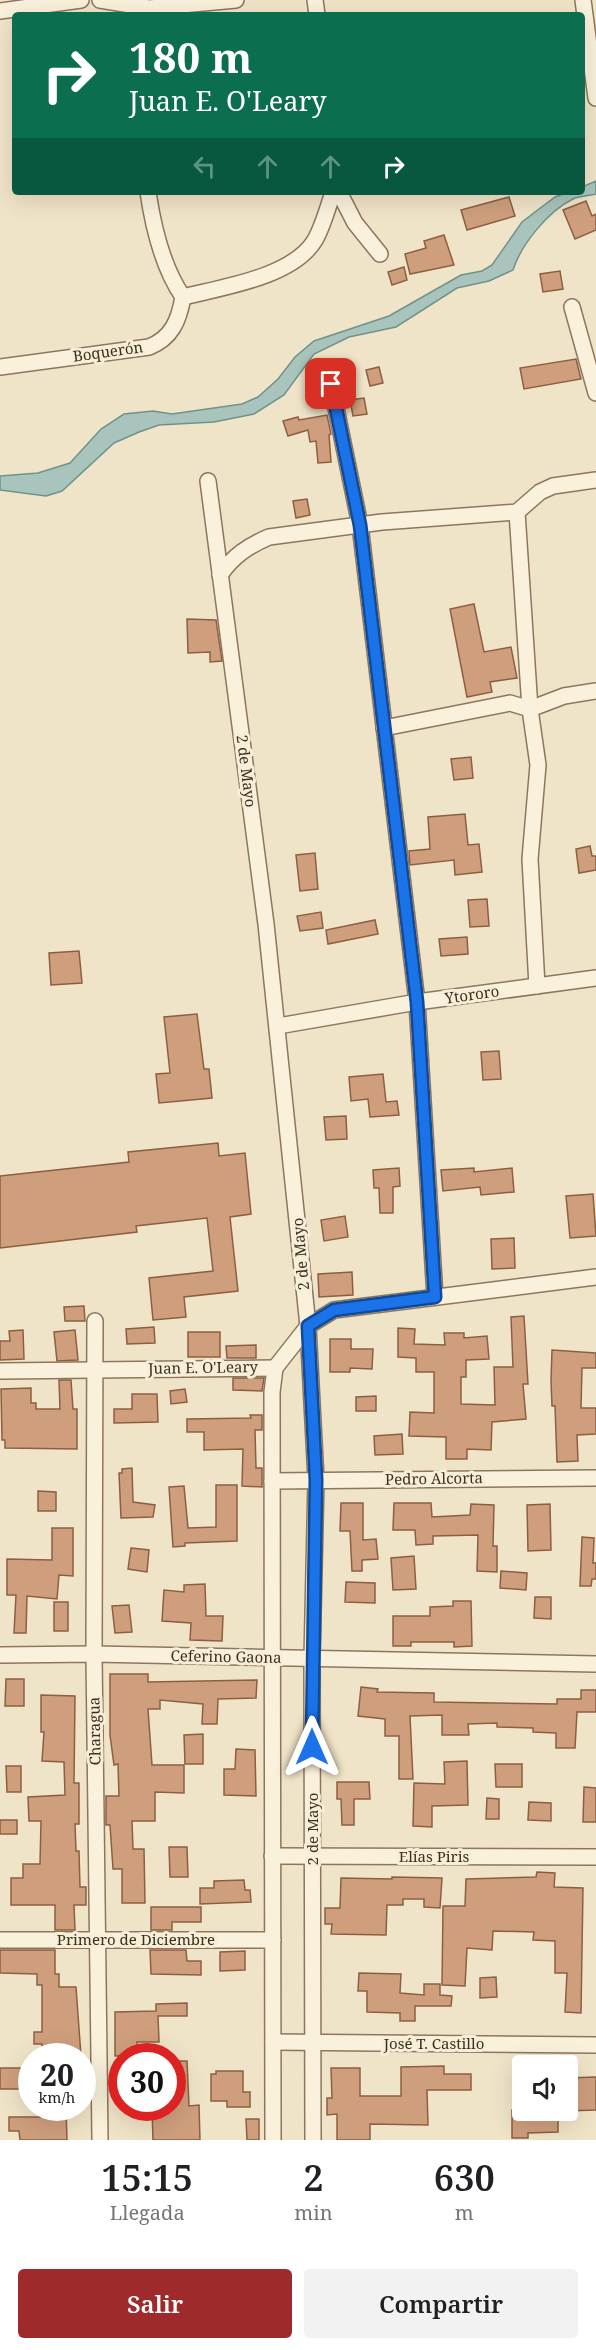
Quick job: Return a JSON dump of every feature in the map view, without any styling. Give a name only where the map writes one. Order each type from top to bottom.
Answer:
[{"type":"street","points":[[0,10],[81,0]]},
{"type":"street","points":[[100,0],[149,8],[236,0]]},
{"type":"street","points":[[585,15],[596,98]]},
{"type":"street","points":[[148,195],[151,216],[175,285],[183,297],[255,279],[299,259],[315,240],[332,195]]},
{"type":"street","points":[[341,195],[355,223],[380,254]]},
{"type":"street","name":"Boquerón","points":[[0,366],[149,347],[162,342],[178,320],[183,297]]},
{"type":"street","points":[[572,307],[596,393]]},
{"type":"street","points":[[331,384],[360,525],[417,1002],[435,1297]]},
{"type":"street","points":[[220,575],[231,559],[252,544],[269,537],[360,525],[517,512],[540,492],[553,486],[596,480]]},
{"type":"street","name":"2 de Mayo","points":[[208,481],[278,1026],[308,1326],[316,1480],[312,1659],[313,2140]]},
{"type":"street","points":[[517,512],[531,709],[538,765],[530,859],[537,986]]},
{"type":"street","points":[[384,728],[510,703],[531,709],[564,696],[596,691]]},
{"type":"street","name":"Ytororo","points":[[278,1026],[417,1002],[596,978]]},
{"type":"street","name":"Juan E. O'Leary","points":[[0,1371],[275,1368],[308,1326],[334,1310],[596,1277]]},
{"type":"street","name":"Charagua","points":[[94,1321],[96,1370],[94,1654],[100,2140]]},
{"type":"street","points":[[273,2140],[272,1392],[275,1368]]},
{"type":"street","name":"Pedro Alcorta","points":[[272,1481],[596,1478]]},
{"type":"street","name":"Ceferino Gaona","points":[[0,1655],[94,1654],[596,1664]]},
{"type":"street","name":"Elías Piris","points":[[272,1856],[596,1857]]},
{"type":"street","name":"Primero de Diciembre","points":[[0,1940],[273,1940]]},
{"type":"street","name":"José T. Castillo","points":[[273,2042],[596,2045]]},
{"type":"water","points":[[596,181],[596,194],[573,199],[545,220],[522,250],[513,270],[489,281],[457,288],[396,327],[349,337],[314,354],[284,395],[254,414],[214,422],[159,425],[139,432],[114,443],[62,491],[46,496],[0,490],[0,476],[38,473],[70,463],[101,429],[124,414],[153,411],[172,414],[242,404],[258,397],[278,379],[295,357],[314,341],[389,316],[461,275],[482,271],[492,265],[522,222],[555,197],[585,195],[585,186]]},
{"type":"building","points":[[509,197],[515,216],[467,230],[461,210]]},
{"type":"building","points":[[586,201],[592,216],[596,214],[596,230],[575,239],[563,210]]},
{"type":"building","points":[[444,235],[454,265],[410,274],[405,254],[426,248],[424,241]]},
{"type":"building","points":[[404,267],[407,280],[392,285],[388,272]]},
{"type":"building","points":[[560,271],[563,289],[543,292],[540,274]]},
{"type":"building","points":[[576,359],[581,379],[524,389],[520,368]]},
{"type":"building","points":[[379,367],[383,383],[370,386],[366,370]]},
{"type":"building","points":[[364,398],[367,414],[353,416],[350,400]]},
{"type":"building","points":[[327,415],[331,434],[329,435],[331,462],[318,463],[316,441],[310,442],[308,430],[288,436],[283,421],[298,417],[299,420]]},
{"type":"building","points":[[307,499],[310,515],[296,518],[293,501]]},
{"type":"building","points":[[474,604],[484,652],[511,647],[517,678],[490,682],[492,692],[467,697],[450,609]]},
{"type":"building","points":[[187,619],[216,620],[222,661],[210,662],[210,652],[188,653]]},
{"type":"building","points":[[471,757],[473,778],[454,780],[451,759]]},
{"type":"building","points":[[465,814],[468,845],[479,844],[482,872],[455,875],[454,860],[410,865],[409,851],[430,849],[428,817]]},
{"type":"building","points":[[590,846],[592,856],[596,856],[596,870],[579,873],[576,849]]},
{"type":"building","points":[[315,853],[318,889],[300,891],[296,855]]},
{"type":"building","points":[[487,899],[489,926],[470,927],[468,900]]},
{"type":"building","points":[[321,912],[323,928],[300,931],[297,916]]},
{"type":"building","points":[[375,920],[378,934],[328,944],[326,930]]},
{"type":"building","points":[[467,937],[468,954],[441,956],[439,939]]},
{"type":"building","points":[[79,951],[82,983],[51,985],[49,953]]},
{"type":"building","points":[[197,1014],[204,1069],[209,1069],[212,1098],[159,1103],[156,1074],[170,1073],[164,1017]]},
{"type":"building","points":[[499,1051],[501,1079],[483,1080],[481,1052]]},
{"type":"building","points":[[383,1074],[386,1102],[397,1101],[399,1115],[370,1117],[368,1099],[351,1101],[349,1077]]},
{"type":"building","points":[[346,1116],[347,1139],[326,1140],[324,1117]]},
{"type":"building","points":[[218,1143],[219,1156],[245,1153],[251,1214],[230,1217],[238,1291],[184,1297],[186,1317],[153,1320],[149,1278],[213,1271],[207,1218],[136,1226],[137,1232],[0,1248],[0,1176],[129,1162],[128,1152]]},
{"type":"building","points":[[399,1168],[400,1186],[393,1187],[393,1213],[380,1213],[379,1188],[374,1188],[373,1170]]},
{"type":"building","points":[[474,1168],[474,1172],[512,1168],[514,1192],[481,1195],[480,1187],[443,1191],[441,1170]]},
{"type":"building","points":[[593,1194],[596,1236],[570,1238],[566,1196]]},
{"type":"building","points":[[345,1216],[348,1237],[324,1241],[321,1220]]},
{"type":"building","points":[[514,1238],[515,1268],[492,1269],[491,1239]]},
{"type":"building","points":[[352,1272],[353,1295],[319,1297],[318,1274]]},
{"type":"building","points":[[84,1306],[85,1321],[65,1321],[64,1307]]},
{"type":"building","points":[[524,1316],[528,1384],[523,1384],[526,1419],[492,1422],[491,1450],[467,1449],[467,1459],[446,1459],[446,1437],[409,1436],[410,1412],[434,1413],[434,1372],[416,1372],[416,1358],[398,1357],[398,1328],[415,1329],[414,1344],[445,1345],[444,1333],[464,1333],[464,1338],[487,1336],[489,1359],[466,1360],[466,1377],[461,1377],[461,1404],[495,1405],[494,1367],[513,1367],[511,1317]]},
{"type":"building","points":[[154,1327],[155,1343],[127,1344],[126,1329]]},
{"type":"building","points":[[23,1330],[24,1359],[0,1360],[0,1341],[10,1341],[9,1331]]},
{"type":"building","points":[[75,1330],[78,1360],[57,1361],[54,1332]]},
{"type":"building","points":[[188,1332],[220,1332],[220,1357],[188,1357]]},
{"type":"building","points":[[330,1339],[351,1339],[351,1349],[373,1349],[372,1369],[350,1368],[350,1372],[330,1372]]},
{"type":"building","points":[[256,1345],[256,1358],[227,1358],[226,1346]]},
{"type":"building","points":[[552,1350],[596,1353],[596,1368],[582,1368],[581,1408],[596,1408],[596,1434],[577,1435],[578,1461],[557,1462],[555,1406],[552,1406]]},
{"type":"building","points":[[233,1378],[264,1378],[262,1391],[233,1390]]},
{"type":"building","points":[[59,1380],[71,1380],[73,1409],[77,1409],[77,1449],[5,1448],[5,1440],[2,1440],[1,1389],[31,1388],[31,1403],[36,1403],[36,1409],[60,1409]]},
{"type":"building","points":[[185,1389],[187,1402],[171,1404],[170,1391]]},
{"type":"building","points":[[132,1394],[157,1394],[158,1422],[114,1423],[114,1409],[132,1409]]},
{"type":"building","points":[[376,1396],[376,1411],[356,1411],[356,1397]]},
{"type":"building","points":[[250,1415],[262,1415],[262,1430],[255,1430],[256,1468],[262,1468],[262,1487],[242,1486],[243,1449],[204,1450],[204,1432],[187,1432],[187,1419],[251,1418]]},
{"type":"building","points":[[402,1434],[403,1454],[375,1455],[374,1436]]},
{"type":"building","points":[[132,1468],[133,1502],[155,1505],[153,1517],[121,1518],[119,1473],[122,1473],[122,1469]]},
{"type":"building","points":[[216,1485],[237,1485],[237,1541],[185,1543],[185,1546],[173,1547],[169,1487],[184,1486],[188,1528],[216,1527]]},
{"type":"building","points":[[38,1491],[56,1492],[56,1511],[38,1511]]},
{"type":"building","points":[[341,1503],[363,1503],[363,1540],[376,1539],[378,1559],[362,1560],[362,1571],[352,1571],[350,1531],[340,1531]]},
{"type":"building","points":[[394,1503],[431,1503],[432,1517],[470,1515],[471,1504],[494,1505],[493,1546],[497,1546],[497,1572],[477,1571],[478,1535],[433,1536],[433,1544],[416,1545],[415,1530],[393,1530]]},
{"type":"building","points":[[550,1504],[551,1550],[528,1551],[527,1505]]},
{"type":"building","points":[[52,1528],[73,1528],[73,1576],[59,1575],[57,1599],[27,1596],[26,1633],[14,1633],[16,1595],[7,1595],[7,1559],[52,1560]]},
{"type":"building","points":[[582,1537],[594,1538],[593,1563],[596,1563],[596,1579],[592,1579],[591,1586],[580,1586]]},
{"type":"building","points":[[131,1548],[149,1550],[147,1572],[128,1569]]},
{"type":"building","points":[[414,1556],[416,1589],[393,1590],[391,1558]]},
{"type":"building","points":[[501,1571],[527,1573],[526,1590],[500,1588]]},
{"type":"building","points":[[346,1582],[375,1583],[375,1603],[345,1602]]},
{"type":"building","points":[[205,1584],[206,1616],[223,1616],[222,1641],[190,1640],[191,1623],[162,1621],[164,1590],[184,1592],[184,1585]]},
{"type":"building","points":[[535,1597],[551,1597],[551,1619],[534,1618]]},
{"type":"building","points":[[453,1601],[471,1601],[472,1646],[454,1647],[454,1642],[411,1642],[411,1646],[393,1646],[393,1616],[430,1616],[430,1607],[453,1606]]},
{"type":"building","points":[[54,1602],[68,1602],[68,1631],[54,1631]]},
{"type":"building","points":[[129,1605],[132,1632],[115,1633],[112,1606]]},
{"type":"building","points":[[110,1674],[148,1674],[148,1682],[257,1680],[256,1698],[218,1699],[217,1724],[202,1724],[203,1704],[160,1700],[160,1709],[148,1709],[152,1765],[184,1765],[184,1793],[155,1792],[155,1821],[132,1821],[133,1849],[144,1849],[145,1903],[122,1903],[122,1869],[113,1869],[110,1825],[106,1825],[106,1796],[119,1796],[118,1764],[114,1765],[110,1735]]},
{"type":"building","points":[[6,1679],[24,1679],[24,1706],[5,1706]]},
{"type":"building","points":[[361,1687],[378,1689],[377,1692],[434,1693],[434,1702],[557,1704],[557,1699],[581,1699],[581,1690],[596,1690],[596,1712],[577,1712],[575,1748],[556,1748],[556,1733],[533,1732],[533,1728],[497,1727],[497,1723],[468,1724],[469,1735],[442,1735],[442,1715],[410,1716],[413,1779],[399,1779],[399,1736],[385,1736],[385,1719],[358,1716]]},
{"type":"building","points":[[41,1695],[75,1696],[74,1783],[79,1783],[79,1824],[75,1824],[76,1851],[79,1851],[80,1887],[86,1887],[86,1905],[74,1905],[75,1930],[55,1930],[55,1905],[11,1905],[11,1878],[23,1878],[23,1864],[40,1864],[41,1821],[29,1821],[28,1797],[65,1795],[64,1762],[42,1761],[44,1732],[41,1732]]},
{"type":"building","points":[[203,1734],[203,1764],[185,1764],[184,1735]]},
{"type":"building","points":[[236,1749],[255,1750],[256,1796],[224,1795],[224,1769],[235,1769]]},
{"type":"building","points":[[467,1761],[468,1805],[432,1806],[432,1827],[413,1826],[414,1783],[445,1784],[444,1762]]},
{"type":"building","points":[[495,1764],[522,1764],[522,1787],[496,1787]]},
{"type":"building","points":[[6,1766],[21,1766],[21,1792],[7,1792]]},
{"type":"building","points":[[337,1782],[369,1782],[370,1799],[354,1799],[354,1825],[342,1825],[341,1799],[337,1799]]},
{"type":"building","points":[[584,1787],[596,1788],[596,1822],[583,1822]]},
{"type":"building","points":[[487,1798],[499,1799],[499,1819],[486,1819]]},
{"type":"building","points":[[529,1802],[551,1803],[551,1821],[528,1820]]},
{"type":"building","points":[[0,1820],[17,1820],[17,1834],[0,1834]]},
{"type":"building","points":[[169,1847],[187,1847],[188,1877],[170,1877]]},
{"type":"building","points":[[537,1872],[555,1873],[554,1887],[583,1888],[581,2013],[565,2012],[567,1973],[555,1973],[555,1941],[533,1940],[534,1932],[493,1931],[492,1950],[467,1948],[465,1986],[442,1985],[443,1906],[465,1906],[466,1879],[536,1877]]},
{"type":"building","points":[[392,1877],[442,1878],[440,1908],[424,1907],[424,1899],[403,1899],[403,1905],[387,1905],[386,1935],[331,1934],[332,1924],[325,1924],[325,1908],[340,1908],[341,1878],[392,1879]]},
{"type":"building","points":[[244,1880],[245,1890],[250,1890],[251,1902],[200,1904],[200,1888],[214,1888],[214,1881]]},
{"type":"building","points":[[151,1907],[201,1907],[201,1922],[172,1922],[172,1930],[151,1930]]},
{"type":"building","points":[[0,1950],[55,1950],[55,1974],[59,1974],[59,1987],[76,1987],[80,2043],[34,2043],[34,2032],[42,2032],[42,1985],[37,1985],[37,1974],[0,1973]]},
{"type":"building","points":[[150,1950],[186,1950],[187,1961],[201,1961],[201,1975],[151,1974]]},
{"type":"building","points":[[245,1951],[245,1970],[220,1971],[220,1952]]},
{"type":"building","points":[[359,1973],[401,1974],[400,1993],[424,1995],[424,1984],[440,1984],[440,1995],[452,1996],[451,2006],[415,2006],[415,2021],[400,2021],[400,2013],[367,2012],[367,1991],[358,1991]]},
{"type":"building","points":[[496,1977],[497,1997],[480,1998],[480,1978]]},
{"type":"building","points":[[187,2003],[187,2016],[158,2016],[159,2042],[115,2043],[115,2012],[156,2011],[156,2004]]},
{"type":"building","points":[[187,2061],[189,2106],[199,2105],[200,2140],[153,2140],[152,2121],[186,2121]]},
{"type":"building","points":[[444,2066],[444,2074],[471,2074],[471,2090],[427,2090],[428,2125],[370,2124],[370,2140],[337,2140],[337,2114],[327,2115],[327,2098],[332,2098],[331,2068],[360,2068],[360,2096],[401,2096],[401,2067]]},
{"type":"building","points":[[0,2068],[18,2068],[18,2089],[0,2089]]},
{"type":"building","points":[[216,2071],[243,2071],[243,2092],[250,2092],[250,2107],[227,2107],[227,2101],[211,2101],[211,2074],[216,2074]]},
{"type":"building","points":[[596,2077],[596,2110],[578,2111],[578,2078]]},
{"type":"building","points":[[9,2117],[18,2117],[18,2121],[66,2121],[67,2140],[20,2140],[19,2131],[9,2131]]},
{"type":"building","points":[[246,2119],[259,2119],[259,2140],[247,2140]]},
{"type":"building","points":[[512,2121],[558,2121],[558,2132],[528,2133],[528,2138],[512,2138]]},
{"type":"route","points":[[312,1747],[316,1480],[308,1326],[334,1310],[435,1297],[417,1002],[360,525],[331,384]]}]
